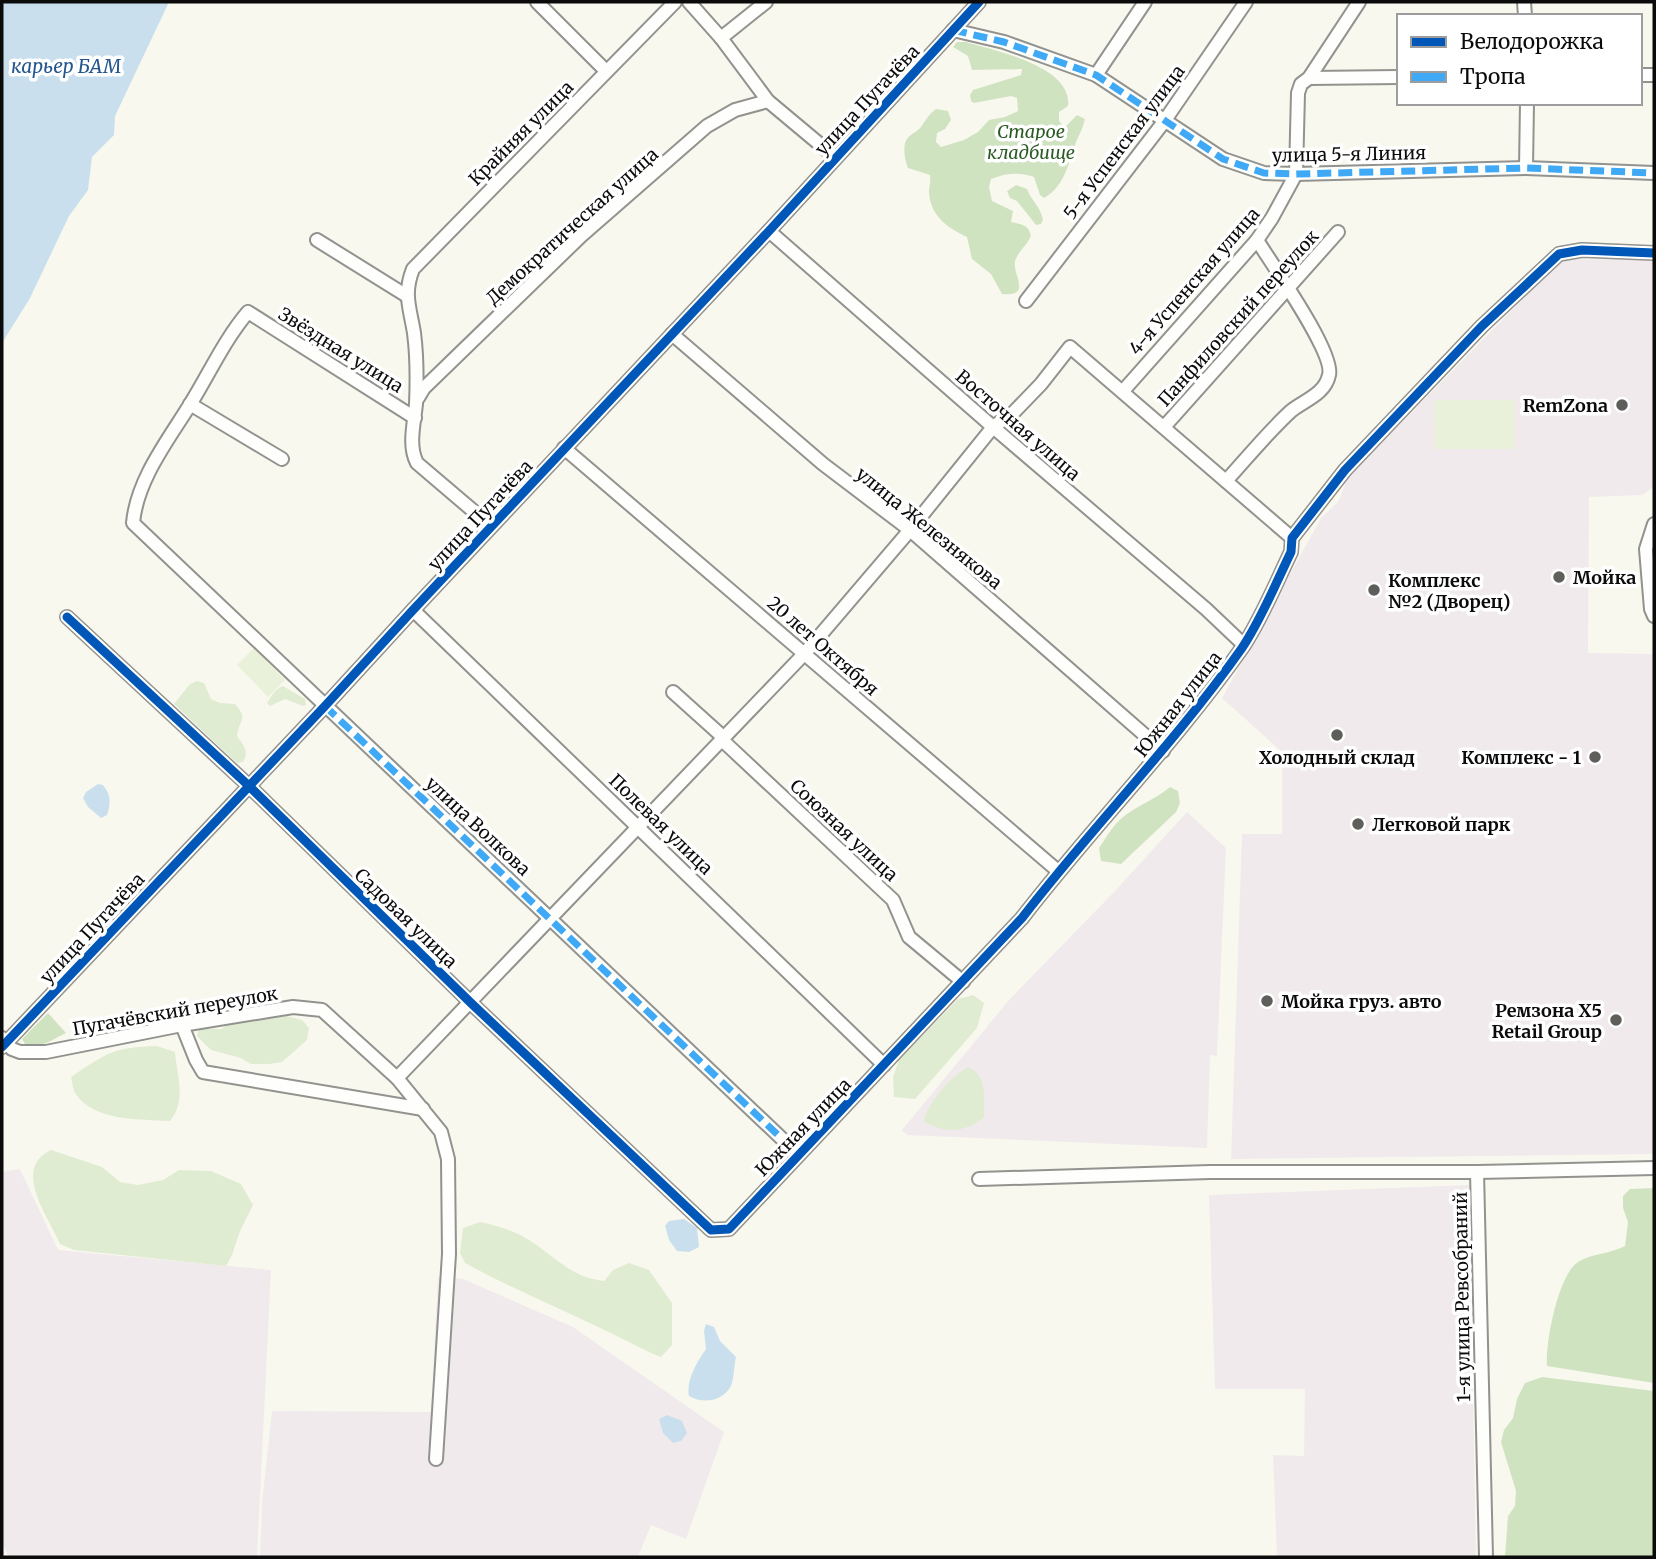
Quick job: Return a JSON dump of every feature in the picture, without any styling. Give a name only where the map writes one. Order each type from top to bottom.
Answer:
[{"type":"street","points":[[537,2],[606,71]]},
{"type":"street","name":"Крайняя улица","points":[[407,296],[407,284],[413,269],[675,2]]},
{"type":"street","points":[[689,2],[721,38],[768,101],[835,157]]},
{"type":"street","points":[[721,38],[766,2]]},
{"type":"street","name":"улица Пугачёва","points":[[3,1042],[325,706],[979,2]]},
{"type":"street","points":[[1096,75],[1145,2]]},
{"type":"street","name":"5-я Успенская улица","points":[[1026,301],[1165,121],[1246,2]]},
{"type":"street","name":"4-я Успенская улица","points":[[1123,391],[1257,240],[1272,218],[1296,174],[1298,93],[1301,84],[1308,78],[1359,2]]},
{"type":"street","name":"улица 5-я Линия","points":[[953,30],[1004,42],[1096,75],[1223,159],[1264,173],[1526,168],[1654,173]]},
{"type":"street","points":[[1308,78],[1397,77]]},
{"type":"street","name":"Демократическая улица","points":[[416,401],[424,388],[581,236],[706,126],[735,110],[768,101]]},
{"type":"street","points":[[1526,168],[1527,105]]},
{"type":"street","name":"Восточная улица","points":[[769,231],[1206,608],[1244,645]]},
{"type":"street","name":"Панфиловский переулок","points":[[1164,427],[1338,232]]},
{"type":"street","points":[[317,240],[407,296],[414,335],[416,401],[411,452],[417,463],[491,526]]},
{"type":"street","points":[[1226,481],[1291,411],[1324,387],[1330,374],[1319,340],[1257,240]]},
{"type":"street","name":"Южная улица","points":[[729,1229],[1022,918],[1058,872],[1163,751],[1244,645],[1291,552],[1292,538],[1345,470],[1482,326],[1559,254],[1582,250],[1654,253]]},
{"type":"street","name":"Звёздная улица","points":[[190,404],[234,328],[248,312],[415,418]]},
{"type":"street","name":"улица Железнякова","points":[[672,334],[823,464],[910,530],[1163,751]]},
{"type":"street","points":[[397,1078],[805,653],[993,427],[1013,413],[1041,384],[1070,347],[1292,538]]},
{"type":"street","points":[[190,404],[282,459]]},
{"type":"street","name":"улица Волкова","points":[[190,404],[145,482],[133,523],[798,1154]]},
{"type":"street","name":"20 лет Октября","points":[[564,448],[1058,872]]},
{"type":"street","points":[[1654,524],[1646,549],[1651,609],[1654,616]]},
{"type":"street","name":"Полевая улица","points":[[413,610],[884,1065]]},
{"type":"street","name":"Садовая улица","points":[[67,617],[249,786],[471,1003],[711,1230],[729,1229]]},
{"type":"street","name":"Союзная улица","points":[[673,692],[893,900],[909,937],[963,982]]},
{"type":"street","name":"Пугачёвский переулок","points":[[3,1042],[20,1052],[46,1052],[182,1025],[293,1007],[322,1010],[397,1078],[441,1132],[448,1159],[449,1254],[436,1459]]},
{"type":"street","points":[[182,1025],[203,1072],[423,1109]]},
{"type":"street","name":"1-я улица Ревсобраний","points":[[1486,1557],[1477,1172],[1654,1168]]},
{"type":"street","points":[[979,1179],[1218,1172],[1477,1172]]},
{"type":"shaded area","points":[[1562,259],[1654,260],[1654,487],[1642,495],[1589,497],[1588,653],[1654,654],[1654,1154],[1231,1159],[1242,834],[1282,834],[1282,752],[1222,698],[1321,518],[1338,502],[1348,477]]},
{"type":"shaded area","points":[[1187,812],[1226,848],[1217,1056],[1210,1055],[1207,1148],[907,1135],[902,1130],[1009,1000]]},
{"type":"shaded area","points":[[20,1169],[58,1250],[271,1270],[257,1557],[9,1557],[2,1543],[2,1172]]},
{"type":"shaded area","points":[[1469,1185],[1476,1557],[1277,1557],[1273,1455],[1304,1456],[1305,1389],[1215,1389],[1209,1195]]},
{"type":"shaded area","points":[[438,1277],[463,1279],[573,1327],[724,1432],[686,1539],[651,1525],[638,1557],[260,1557],[262,1503],[272,1411],[431,1412]]},
{"type":"green space","name":"Старое кладбище","points":[[957,42],[966,42],[1012,56],[1046,71],[1058,80],[1066,92],[1068,106],[1059,112],[1059,121],[1065,127],[1077,115],[1085,119],[1064,175],[1056,188],[1044,198],[1040,195],[1034,177],[1012,174],[991,179],[989,187],[992,201],[1013,211],[1011,222],[1026,227],[1031,236],[1015,261],[1019,288],[1011,294],[1002,294],[991,274],[972,259],[967,237],[953,230],[936,214],[930,200],[930,175],[908,168],[906,161],[905,142],[936,109],[948,111],[951,120],[945,129],[937,133],[936,142],[941,147],[964,140],[978,132],[989,120],[1018,111],[1017,98],[1011,96],[974,103],[970,95],[973,90],[1021,75],[1022,69],[972,70],[968,56],[953,47]]},
{"type":"green space","points":[[1016,185],[1027,189],[1042,214],[1041,224],[1036,225],[1017,201],[1010,198],[1007,191]]},
{"type":"green space","points":[[1434,400],[1515,400],[1515,449],[1435,449]]},
{"type":"green space","points":[[254,648],[285,680],[268,697],[237,665]]},
{"type":"green space","points":[[197,681],[204,683],[211,699],[235,704],[239,709],[242,717],[237,736],[246,751],[243,762],[237,763],[174,704],[190,684]]},
{"type":"green space","points":[[283,686],[305,699],[306,705],[285,699],[270,706],[267,703],[270,697]]},
{"type":"green space","points":[[1170,787],[1178,791],[1180,803],[1176,812],[1121,864],[1101,861],[1099,848],[1119,821]]},
{"type":"green space","points":[[973,995],[984,1003],[977,1028],[915,1099],[894,1097],[893,1077],[899,1060],[958,999]]},
{"type":"green space","points":[[48,1013],[66,1033],[42,1044],[25,1044],[22,1039]]},
{"type":"green space","points":[[286,1016],[302,1020],[309,1028],[307,1040],[282,1062],[251,1064],[241,1058],[211,1050],[197,1036],[199,1029],[222,1029],[230,1022]]},
{"type":"green space","points":[[157,1046],[175,1052],[180,1097],[170,1121],[105,1114],[83,1102],[75,1093],[71,1077],[102,1057],[130,1048]]},
{"type":"green space","points":[[968,1067],[982,1082],[984,1117],[970,1126],[955,1130],[939,1128],[924,1121],[941,1090]]},
{"type":"green space","points":[[51,1150],[102,1167],[120,1182],[138,1185],[163,1180],[179,1170],[211,1171],[241,1184],[253,1205],[226,1266],[74,1250],[60,1244],[36,1194],[33,1181],[39,1158]]},
{"type":"green space","points":[[1654,1188],[1654,1383],[1547,1366],[1554,1311],[1571,1269],[1584,1259],[1625,1246],[1628,1222],[1623,1208],[1623,1196],[1630,1189]]},
{"type":"green space","points":[[480,1222],[520,1235],[565,1266],[592,1279],[604,1281],[613,1270],[629,1263],[649,1270],[672,1303],[672,1345],[661,1357],[465,1263],[460,1253],[463,1228]]},
{"type":"green space","points":[[1542,1377],[1654,1391],[1654,1557],[1505,1557],[1508,1516],[1515,1506],[1516,1491],[1501,1442],[1525,1383]]},
{"type":"water","name":"карьер БАМ","points":[[2,2],[169,2],[115,116],[114,135],[92,157],[88,190],[69,216],[30,298],[2,343]]},
{"type":"water","points":[[98,784],[103,785],[110,799],[107,815],[101,818],[88,807],[83,798],[86,792]]},
{"type":"water","points":[[684,1219],[697,1228],[699,1247],[689,1252],[677,1251],[669,1240],[665,1226],[669,1221]]},
{"type":"water","points":[[706,1324],[714,1327],[720,1341],[736,1357],[731,1386],[723,1395],[706,1401],[689,1396],[688,1390],[693,1371],[706,1349]]},
{"type":"water","points":[[667,1415],[682,1421],[687,1433],[681,1441],[673,1443],[663,1433],[659,1419]]},
{"type":"marked path","points":[[953,30],[1004,42],[1096,75],[1223,159],[1264,173],[1526,168],[1654,173]]},
{"type":"marked path","points":[[325,706],[798,1154]]},
{"type":"cycle path","points":[[2,1047],[325,706],[979,2]]},
{"type":"cycle path","points":[[67,617],[249,786],[471,1003],[711,1230],[729,1229],[1022,918],[1162,751],[1242,648],[1291,552],[1292,538],[1345,470],[1482,326],[1559,254],[1582,250],[1654,253]]},
{"type":"place","name":"RemZona","points":[[1622,405]]},
{"type":"place","name":"Мойка","points":[[1559,577]]},
{"type":"place","name":"Комплекс №2 (Дворец)","points":[[1374,590]]},
{"type":"place","name":"Холодный склад","points":[[1337,735]]},
{"type":"place","name":"Комплекс - 1","points":[[1595,757]]},
{"type":"place","name":"Легковой парк","points":[[1358,824]]},
{"type":"place","name":"Мойка груз. авто","points":[[1267,1001]]},
{"type":"place","name":"Ремзона X5 Retail Group","points":[[1616,1020]]}]
